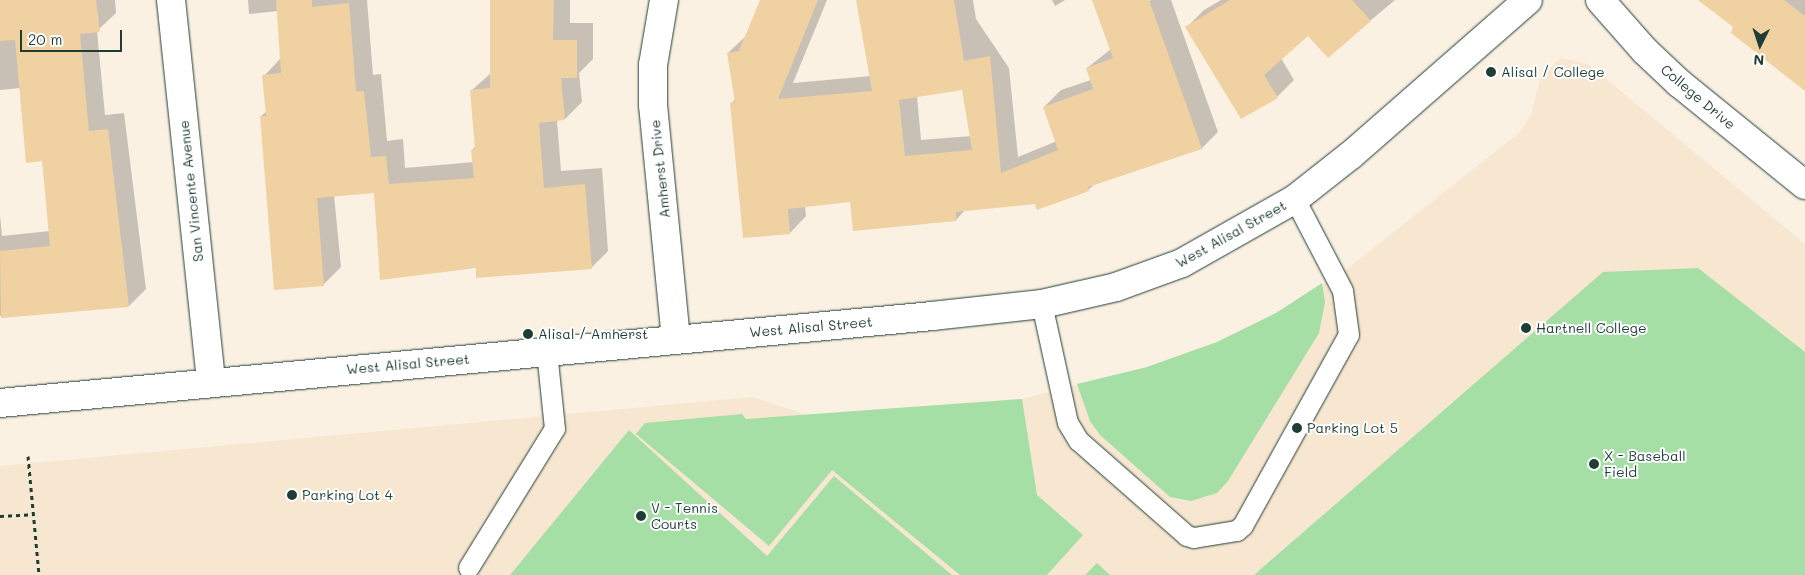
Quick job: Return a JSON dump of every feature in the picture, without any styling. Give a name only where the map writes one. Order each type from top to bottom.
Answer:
[{"type":"main road","name":"San Vincente Avenue","points":[[171,0],[211,383]]},
{"type":"main road","name":"Amherst Drive","points":[[664,0],[653,65],[653,105],[676,339]]},
{"type":"main road","name":"West Alisal Street","points":[[0,403],[1042,304],[1116,287],[1182,263],[1295,199],[1351,155],[1528,0]]},
{"type":"main road","name":"College Drive","points":[[1600,0],[1645,51],[1679,83],[1805,185]]},
{"type":"lane","points":[[1042,304],[1068,423],[1079,441],[1187,536],[1194,538],[1237,531],[1243,526],[1349,335],[1344,291],[1295,199]]},
{"type":"lane","points":[[469,568],[555,429],[547,352]]},
{"type":"path","points":[[28,456],[39,575]]},
{"type":"path","points":[[0,516],[33,514]]},
{"type":"shaded area","name":"Hartnell College","points":[[1560,58],[1588,64],[1805,244],[1805,575],[0,575],[0,466],[753,397],[807,415],[1022,399],[1147,367],[1217,342],[1276,313],[1347,269],[1519,133],[1531,115],[1540,79]]},
{"type":"green space","name":"X - Baseball Field","points":[[1698,268],[1805,352],[1805,575],[1254,575],[1603,272]]},
{"type":"green space","points":[[1322,283],[1325,302],[1319,333],[1228,481],[1217,493],[1191,501],[1170,497],[1100,435],[1090,421],[1077,384],[1147,367],[1217,342],[1276,313]]},
{"type":"green space","points":[[1022,399],[1037,495],[1083,535],[1047,575],[960,575],[832,470],[769,546],[636,434],[645,423],[742,414],[746,419]]},
{"type":"green space","name":"V - Tennis Courts","points":[[629,430],[767,556],[834,476],[952,575],[510,575]]},
{"type":"green space","points":[[1097,563],[1110,575],[1085,575]]},
{"type":"building","points":[[0,0],[96,0],[100,32],[80,34],[89,131],[108,129],[129,307],[1,318],[0,251],[50,246],[42,161],[26,163],[15,40],[0,41]]},
{"type":"building","points":[[276,0],[312,0],[312,7],[349,3],[356,91],[364,91],[371,157],[386,156],[389,184],[474,178],[471,150],[475,149],[470,90],[490,88],[490,0],[554,0],[553,40],[577,40],[577,78],[561,78],[565,120],[539,123],[544,188],[585,184],[592,269],[476,278],[476,268],[380,280],[374,193],[317,198],[324,286],[274,290],[260,116],[266,116],[262,75],[281,73]]},
{"type":"building","points":[[760,0],[818,0],[778,99],[872,91],[856,0],[954,0],[964,61],[990,56],[1001,173],[1058,150],[1043,107],[1093,89],[1086,68],[1113,58],[1092,0],[1149,0],[1202,149],[1088,187],[1089,191],[1037,210],[1035,204],[956,212],[956,221],[853,231],[850,202],[788,209],[790,234],[743,238],[730,103],[735,102],[727,53],[739,51]],"holes":[[[962,90],[972,150],[905,156],[899,100]]]},
{"type":"building","points":[[1230,0],[1352,0],[1371,21],[1328,58],[1308,36],[1264,75],[1278,98],[1241,119],[1185,27]]},
{"type":"building","points":[[1698,0],[1784,0],[1805,16],[1805,91],[1731,33],[1733,27]]},
{"type":"place","name":"Alisal / College","points":[[1491,72]]},
{"type":"place","name":"Hartnell College","points":[[1526,328]]},
{"type":"place","name":"Alisal / Amherst","points":[[528,334]]},
{"type":"place","name":"Parking Lot 5","points":[[1297,428]]},
{"type":"place","name":"X - Baseball Field","points":[[1594,464]]},
{"type":"place","name":"Parking Lot 4","points":[[292,495]]},
{"type":"place","name":"V - Tennis Courts","points":[[641,516]]}]
